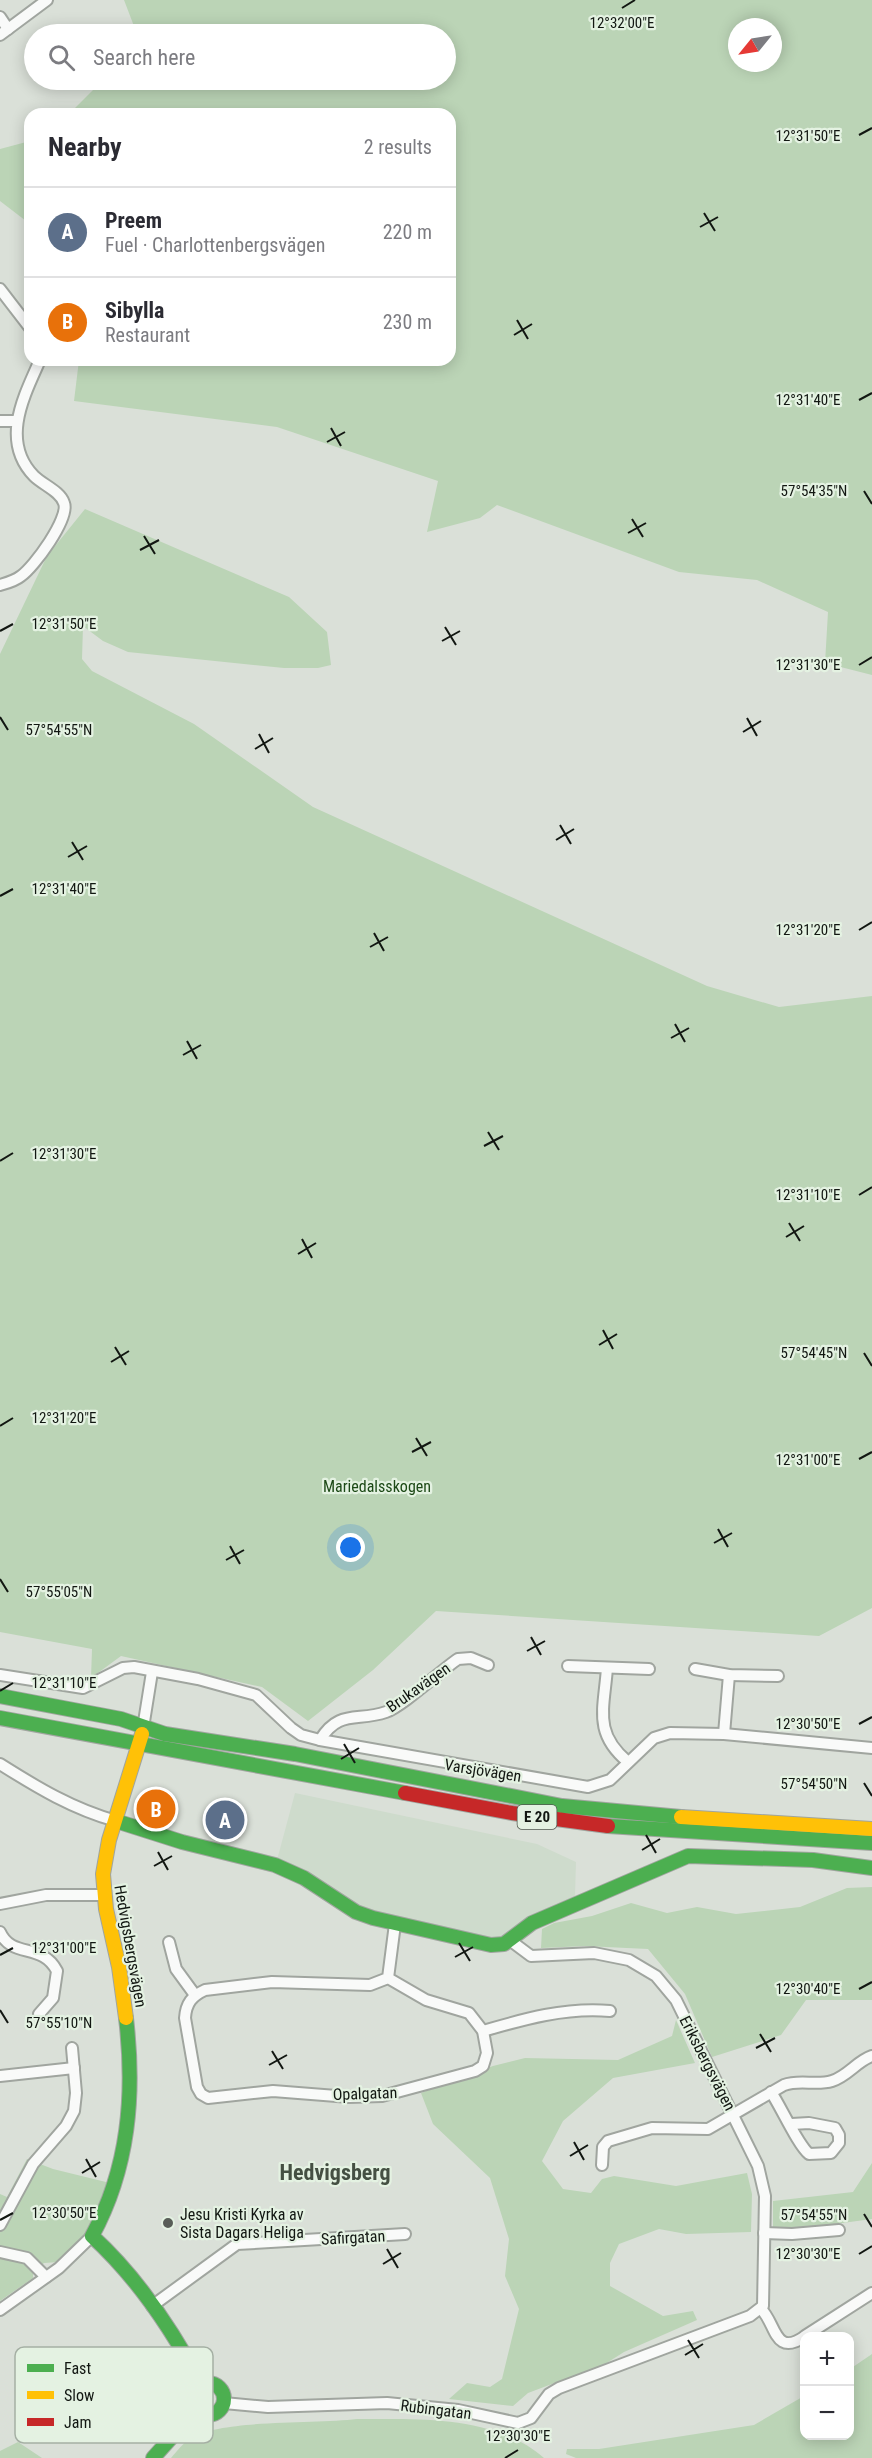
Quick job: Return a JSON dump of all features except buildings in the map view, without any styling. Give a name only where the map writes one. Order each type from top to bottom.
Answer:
[{"type":"main road","name":"E 20","points":[[0,1696],[121,1719],[143,1728],[231,1746],[296,1754],[562,1806],[657,1816],[872,1829]]},
{"type":"main road","name":"E 20","points":[[0,1718],[512,1813],[594,1825],[872,1843]]},
{"type":"main road","name":"Hedvigsbergsvägen","points":[[92,2236],[105,2217],[121,2173],[125,2148],[129,2067],[123,1994],[103,1895],[103,1872],[143,1728]]},
{"type":"main road","points":[[116,1821],[182,1842],[275,1865],[304,1878],[356,1912],[395,1924],[491,1945],[511,1941],[538,1920],[688,1856],[836,1862],[872,1868]]},
{"type":"main road","points":[[92,2236],[115,2257],[183,2347]]},
{"type":"main road","points":[[213,2384],[224,2394],[224,2403],[213,2414]]},
{"type":"main road","points":[[153,2458],[166,2443]]},
{"type":"street","points":[[0,17],[4,32],[47,0]]},
{"type":"street","points":[[0,289],[24,320]]},
{"type":"street","points":[[0,585],[23,575],[62,524],[66,513],[61,496],[44,485],[26,466],[16,439],[19,406],[37,366]]},
{"type":"street","points":[[0,421],[16,422]]},
{"type":"street","name":"Brukavägen","points":[[320,1740],[332,1724],[340,1720],[392,1708],[458,1659],[471,1658],[488,1665]]},
{"type":"street","points":[[568,1666],[649,1669]]},
{"type":"street","name":"Varsjövägen","points":[[0,1675],[83,1688],[123,1668],[152,1672],[244,1690],[268,1704],[302,1735],[320,1740],[588,1787],[604,1784],[654,1738],[661,1735],[724,1734],[872,1748]]},
{"type":"street","points":[[607,1668],[602,1728],[612,1746],[628,1762]]},
{"type":"street","points":[[695,1669],[729,1675],[778,1676]]},
{"type":"street","points":[[143,1728],[152,1672]]},
{"type":"street","points":[[724,1734],[729,1675]]},
{"type":"street","points":[[0,1764],[63,1802],[116,1821]]},
{"type":"street","points":[[0,1904],[46,1895],[103,1895]]},
{"type":"street","points":[[388,1978],[395,1924]]},
{"type":"street","points":[[0,1932],[9,1945],[47,1956],[57,1971],[52,1998],[39,2014]]},
{"type":"street","name":"Eriksbergsvägen","points":[[511,1941],[531,1956],[594,1953],[619,1957],[656,1976],[676,2000],[735,2115],[762,2178],[765,2196],[762,2266],[764,2300],[761,2309]]},
{"type":"street","points":[[169,1942],[176,1969],[195,1995],[205,1990],[272,1982],[370,1984],[388,1978],[426,2000],[469,2013],[483,2031],[533,2016],[592,2009],[610,2011]]},
{"type":"street","name":"Opalgatan","points":[[195,1995],[186,2008],[186,2018],[196,2087],[208,2098],[273,2091],[349,2097],[405,2091],[444,2078],[475,2072],[483,2066],[487,2054],[483,2031]]},
{"type":"street","points":[[0,2224],[33,2164],[66,2126],[74,2111],[76,2093],[72,2048]]},
{"type":"street","points":[[602,2165],[603,2147],[608,2141],[652,2128],[708,2129],[792,2082],[831,2081],[844,2076],[872,2056]]},
{"type":"street","points":[[0,2076],[74,2068]]},
{"type":"street","points":[[771,2092],[792,2124]]},
{"type":"street","points":[[764,2233],[839,2230]]},
{"type":"street","name":"Safirgatan","points":[[152,2306],[237,2244],[400,2234]]},
{"type":"street","points":[[0,2310],[76,2254],[92,2236]]},
{"type":"street","points":[[0,2252],[27,2258],[46,2277]]},
{"type":"street","points":[[813,2332],[872,2293]]},
{"type":"street","points":[[761,2309],[775,2335],[784,2342],[794,2343],[800,2340]]},
{"type":"street","name":"Rubingatan","points":[[224,2403],[268,2407],[396,2404],[458,2410],[518,2423],[531,2418],[549,2394],[559,2388],[735,2322],[761,2309]]},
{"type":"shaded area","points":[[295,1793],[537,1844],[576,1862],[575,1896],[522,1921],[504,1940],[382,1914],[352,1902],[277,1860]]},
{"type":"green space","points":[[124,0],[872,0],[872,675],[825,663],[828,612],[757,580],[679,572],[497,505],[480,518],[427,532],[438,481],[277,427],[74,401],[78,366],[456,366],[456,108],[75,108],[93,90],[456,90],[456,24],[133,24]]},
{"type":"green space","points":[[24,143],[24,219],[0,201],[0,149]]},
{"type":"green space","name":"Mariedalsskogen","points":[[85,509],[289,597],[327,632],[331,665],[318,668],[284,668],[128,652],[103,641],[83,626],[82,659],[92,671],[194,724],[313,807],[707,986],[779,1007],[872,996],[872,1608],[819,1636],[436,1611],[373,1670],[308,1721],[262,1687],[121,1656],[91,1678],[92,1649],[0,1632],[0,654],[47,556]]},
{"type":"green space","points":[[872,1887],[872,2000],[806,2000],[781,2035],[712,2057],[685,1994],[648,1949],[585,1946],[541,1948],[542,1929],[554,1923],[592,1916],[631,1903],[667,1913],[697,1907],[736,1914],[800,1907],[847,1888]]},
{"type":"green space","points":[[676,2020],[695,2063],[613,2078],[563,2121],[542,2161],[563,2189],[591,2193],[602,2179],[614,2176],[676,2186],[747,2173],[752,2194],[751,2232],[686,2234],[659,2229],[619,2244],[610,2263],[610,2286],[663,2316],[693,2311],[697,2320],[624,2352],[605,2364],[528,2393],[513,2406],[449,2399],[467,2383],[490,2387],[502,2379],[519,2309],[505,2276],[509,2239],[490,2178],[433,2124],[421,2093],[493,2066],[525,2058],[618,2060],[672,2036]]},
{"type":"green space","points":[[27,2159],[53,2169],[110,2183],[91,2229],[59,2262],[44,2263],[33,2271],[33,2278],[0,2301],[0,2194],[7,2197]]},
{"type":"green space","points":[[872,2163],[872,2219],[798,2229],[773,2227],[773,2201],[853,2192]]},
{"type":"green space","points":[[872,2354],[872,2458],[576,2458],[566,2454],[567,2449],[599,2449],[754,2425],[800,2398],[800,2440],[854,2440],[854,2366]]},
{"type":"green space","points":[[405,2419],[455,2422],[503,2434],[524,2444],[544,2458],[171,2458],[185,2443],[213,2443],[213,2430],[271,2423]]},
{"type":"green space","points":[[20,2443],[42,2458],[0,2458],[0,2451]]},
{"type":"traffic: fast","points":[[0,1696],[121,1719],[165,1734],[295,1754],[562,1806],[681,1817]]},
{"type":"traffic: fast","points":[[0,1718],[405,1793]]},
{"type":"traffic: fast","points":[[116,1821],[182,1842],[275,1865],[304,1878],[356,1912],[373,1918],[491,1945],[504,1944],[532,1923],[688,1856],[813,1860],[872,1868]]},
{"type":"traffic: fast","points":[[608,1826],[872,1843]]},
{"type":"traffic: fast","points":[[126,2018],[130,2075],[126,2130],[114,2184],[92,2236],[139,2287],[180,2347]]},
{"type":"traffic: fast","points":[[213,2384],[220,2387],[224,2399]]},
{"type":"traffic: fast","points":[[213,2414],[220,2411],[224,2399]]},
{"type":"traffic: fast","points":[[153,2458],[166,2443]]},
{"type":"traffic: slow","points":[[126,2018],[119,1967],[106,1909],[103,1874],[109,1840],[142,1734]]},
{"type":"traffic: slow","points":[[681,1817],[872,1829]]},
{"type":"traffic: jam","points":[[405,1793],[512,1813],[608,1826]]},
{"type":"place","name":"Sibylla","points":[[156,1809]]},
{"type":"place","name":"Preem","points":[[225,1820]]},
{"type":"place","name":"Jesu Kristi Kyrka av Sista Dagars Heliga","points":[[168,2223]]},
{"type":"district","name":"Hedvigsberg","points":[[335,2172]]}]
